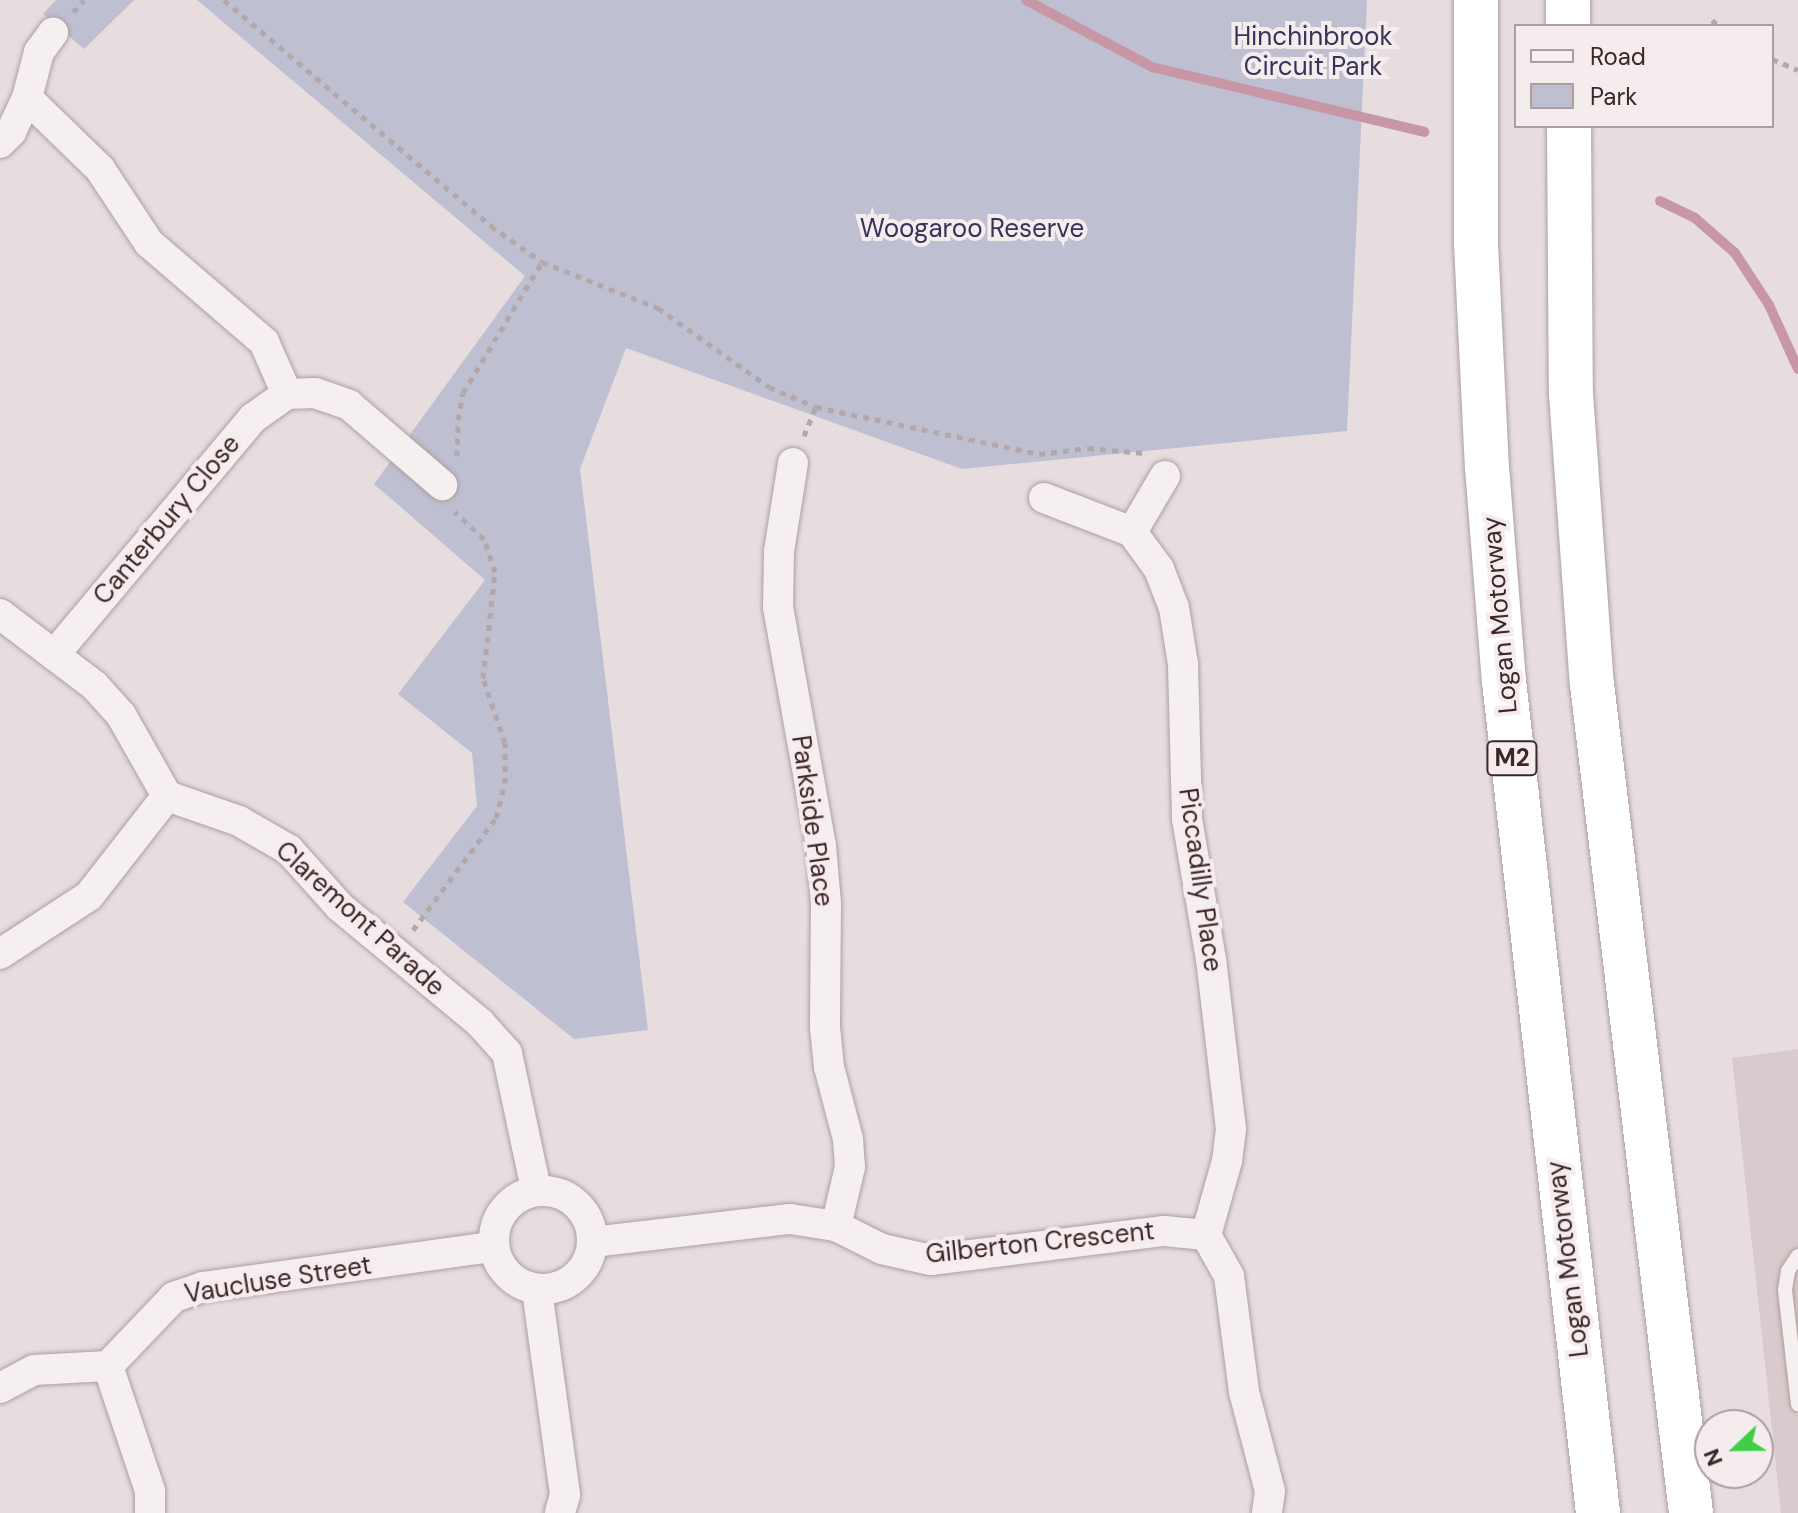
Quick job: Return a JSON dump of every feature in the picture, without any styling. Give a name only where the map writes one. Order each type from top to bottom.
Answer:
[{"type":"highway","name":"Logan Motorway","points":[[1476,0],[1476,244],[1499,620],[1527,903],[1598,1513]]},
{"type":"highway","points":[[1568,0],[1568,24]]},
{"type":"highway","points":[[1569,128],[1571,394],[1592,684],[1691,1513]]},
{"type":"street","points":[[0,143],[11,132],[27,98],[39,52],[53,33]]},
{"type":"street","points":[[27,98],[100,169],[149,243],[264,342],[287,394],[315,393],[349,405],[442,485]]},
{"type":"street","name":"Canterbury Close","points":[[54,655],[253,418],[287,394]]},
{"type":"street","name":"Parkside Place","points":[[793,463],[779,551],[778,607],[821,846],[826,903],[825,1027],[829,1067],[848,1139],[850,1167],[836,1226]]},
{"type":"street","points":[[1044,498],[1132,532],[1165,476]]},
{"type":"street","name":"Piccadilly Place","points":[[1132,532],[1159,569],[1174,608],[1183,664],[1187,819],[1211,959],[1231,1129],[1227,1161],[1206,1235]]},
{"type":"street","points":[[0,614],[94,685],[121,715],[167,796],[89,896],[0,954]]},
{"type":"street","name":"Claremont Parade","points":[[167,796],[239,821],[289,850],[340,907],[480,1023],[507,1053],[536,1190]]},
{"type":"street","points":[[536,1190],[565,1194],[586,1213],[593,1242],[589,1261],[576,1278],[558,1288],[537,1290],[517,1283],[501,1267],[493,1247],[494,1227],[503,1209],[517,1196],[536,1190]]},
{"type":"street","name":"Gilberton Crescent","points":[[593,1242],[790,1219],[836,1226],[882,1249],[931,1260],[1164,1231],[1206,1235]]},
{"type":"street","points":[[1206,1235],[1229,1276],[1244,1392],[1270,1491],[1267,1513]]},
{"type":"street","name":"Vaucluse Street","points":[[108,1366],[174,1297],[203,1287],[493,1247]]},
{"type":"street","points":[[537,1290],[565,1495],[560,1513]]},
{"type":"street","points":[[0,1388],[34,1370],[108,1366],[150,1491],[150,1513]]},
{"type":"lane","points":[[1798,1256],[1788,1271],[1785,1290],[1798,1404]]},
{"type":"path","points":[[224,0],[491,226],[542,262],[658,308],[769,387],[816,407],[1039,454],[1088,448],[1158,454],[1165,476]]},
{"type":"path","points":[[1712,20],[1717,24]]},
{"type":"path","points":[[1774,60],[1798,70]]},
{"type":"path","points":[[395,953],[496,818],[505,783],[505,743],[483,678],[495,572],[484,539],[453,509],[442,485],[458,456],[458,420],[463,393],[542,262]]},
{"type":"shaded area","points":[[1798,1049],[1798,1513],[1781,1513],[1774,1448],[1774,1409],[1770,1409],[1732,1058]]},
{"type":"green space","points":[[56,0],[134,0],[84,49],[43,14]]},
{"type":"green space","name":"Woogaroo Reserve","points":[[197,0],[1367,0],[1347,431],[962,469],[626,348],[580,469],[648,1030],[574,1039],[403,902],[477,806],[472,753],[398,694],[485,580],[374,484],[525,276]]},
{"type":"waterway","points":[[1026,0],[1152,67],[1424,132]]},
{"type":"waterway","points":[[1660,201],[1695,218],[1735,253],[1769,305],[1798,369]]},
{"type":"park label","name":"Hinchinbrook Circuit Park","points":[[1313,52]]}]
